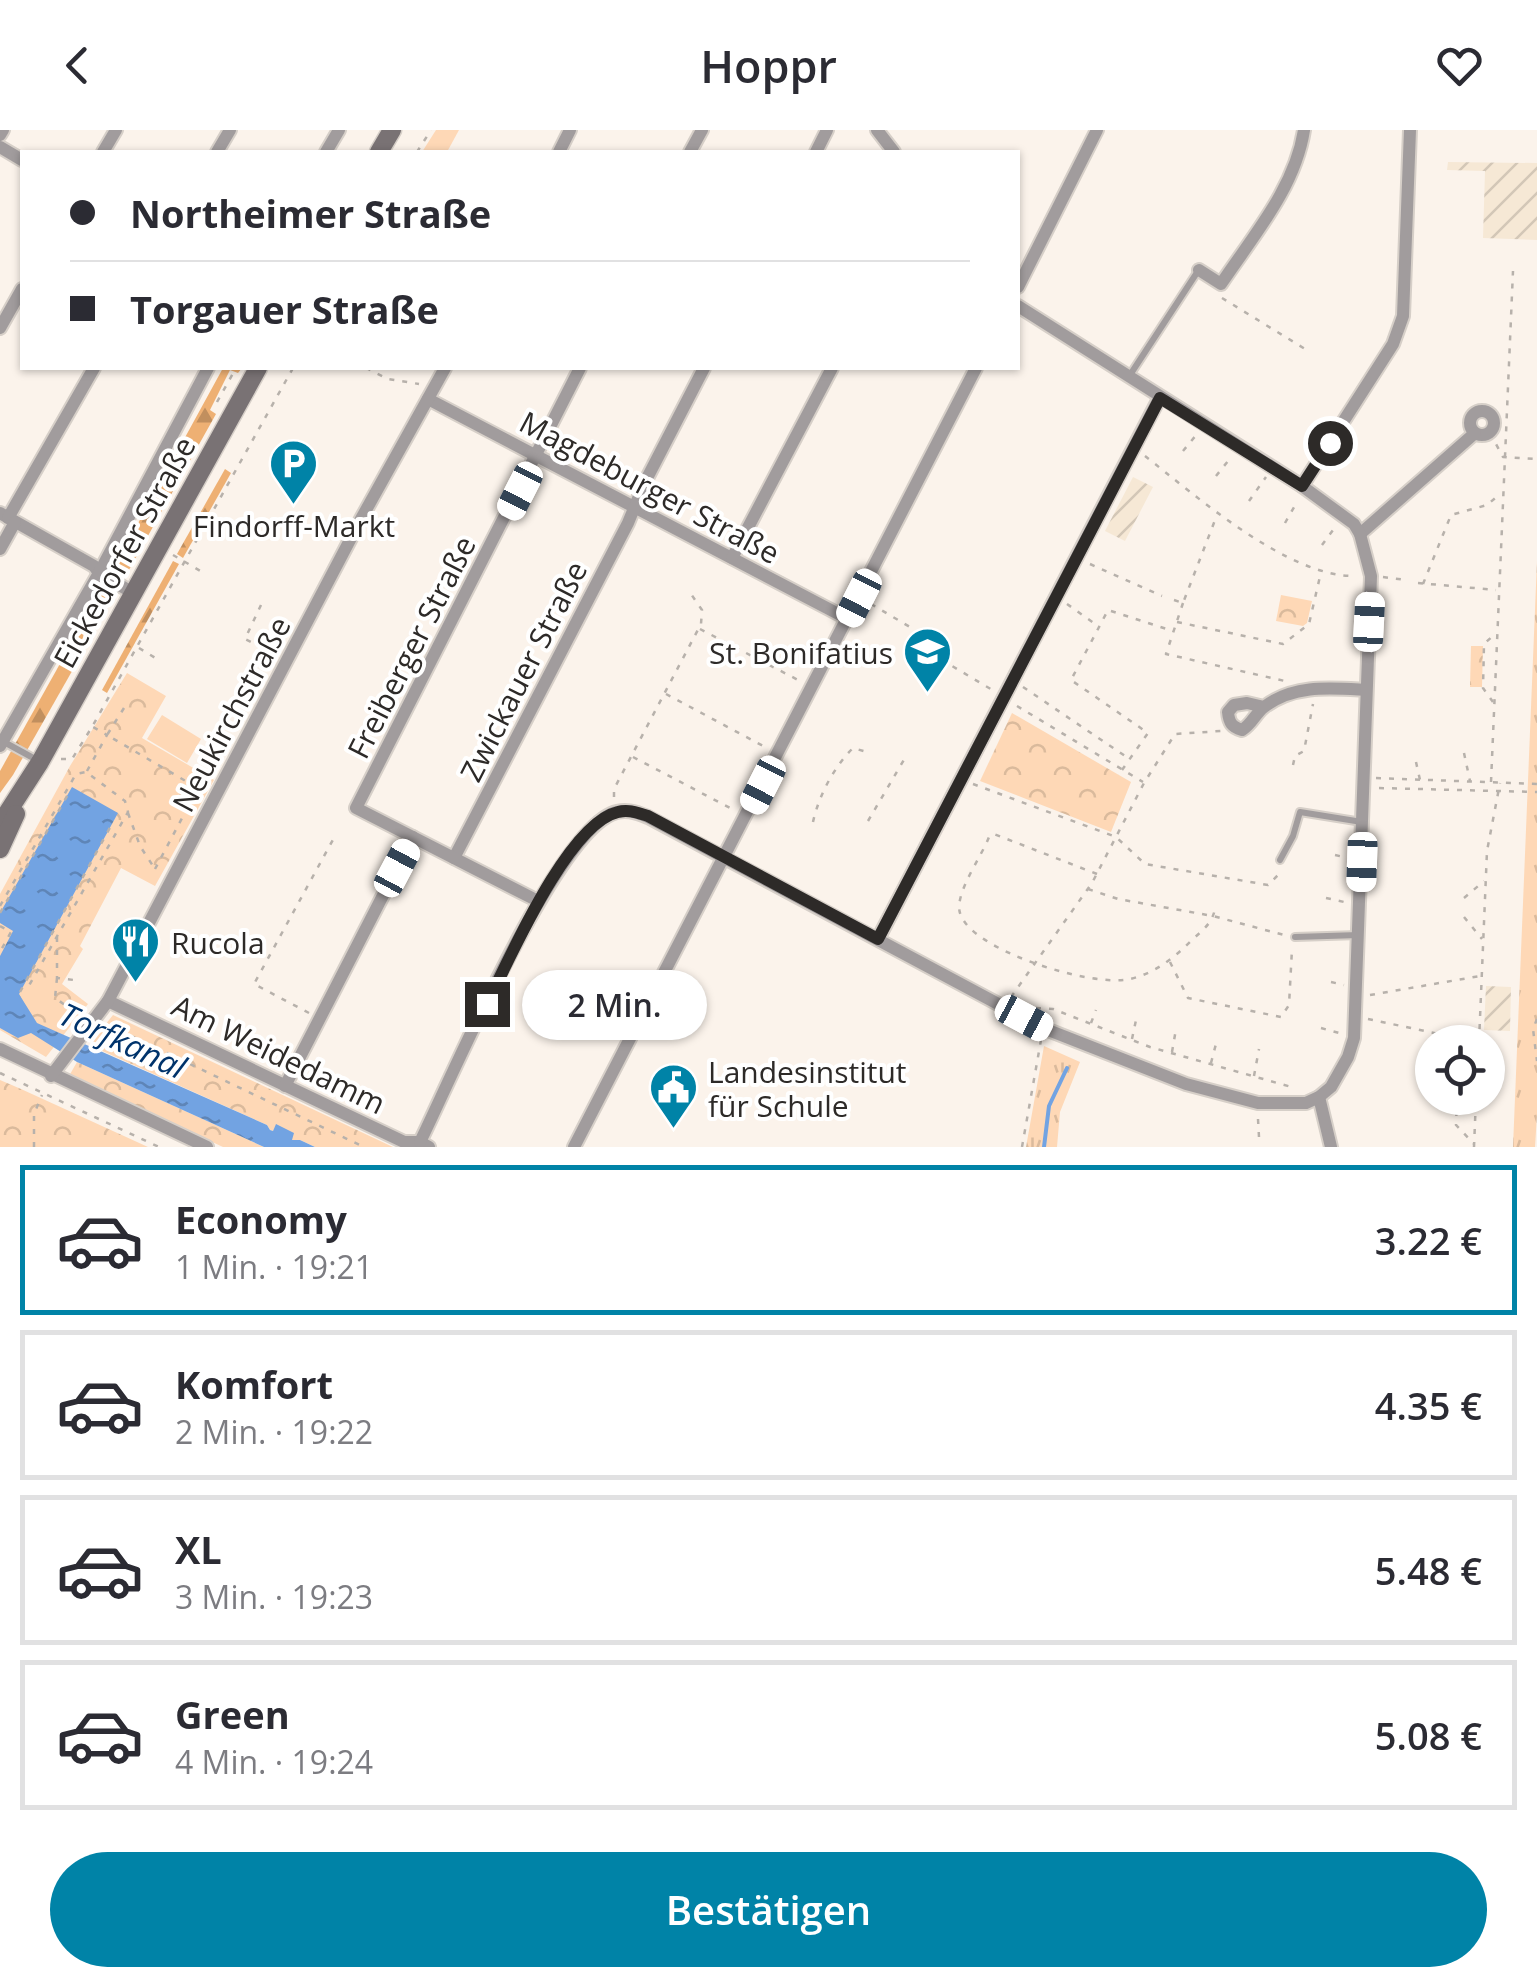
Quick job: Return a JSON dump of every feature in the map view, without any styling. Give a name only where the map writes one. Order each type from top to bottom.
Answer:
[{"type":"main road","name":"Eickedorfer Straße","points":[[0,824],[39,763],[257,370]]},
{"type":"main road","name":"Eickedorfer Straße","points":[[0,848],[39,763]]},
{"type":"street","points":[[877,130],[892,150]]},
{"type":"street","points":[[1020,283],[1098,130]]},
{"type":"street","points":[[1199,270],[1221,284],[1286,185],[1296,165],[1304,130]]},
{"type":"street","points":[[1302,486],[1393,344],[1402,316],[1410,130]]},
{"type":"street","points":[[0,328],[20,293]]},
{"type":"street","points":[[424,1145],[538,901],[586,834],[612,814],[634,812],[648,816],[1043,1028],[1153,1073],[1258,1103],[1306,1102],[1330,1087],[1354,1038],[1360,935],[1371,576],[1360,534],[1302,486],[1020,307]]},
{"type":"street","points":[[0,549],[8,518],[93,370]]},
{"type":"street","name":"Eickedorfer Straße","points":[[2,744],[207,370]]},
{"type":"street","name":"Neukirchstraße","points":[[51,1076],[89,1018],[108,1001],[360,519],[444,370]]},
{"type":"street","name":"Freiberger Straße","points":[[413,837],[356,808],[579,370]]},
{"type":"street","name":"Zwickauer Straße","points":[[454,858],[703,370]]},
{"type":"street","points":[[732,558],[831,370]]},
{"type":"street","points":[[574,1147],[975,370]]},
{"type":"street","name":"Magdeburger Straße","points":[[432,392],[538,456],[848,619]]},
{"type":"street","points":[[878,939],[1160,398]]},
{"type":"street","points":[[1360,534],[1475,433],[1490,433],[1494,419],[1488,412],[1480,411],[1470,419],[1475,433]]},
{"type":"street","points":[[8,518],[94,566],[133,593]]},
{"type":"street","points":[[1264,707],[1234,705],[1228,712],[1233,727],[1242,730],[1264,707],[1296,692],[1316,688],[1366,690]]},
{"type":"street","points":[[285,1086],[413,837],[538,901]]},
{"type":"street","name":"Am Weidedamm","points":[[108,1001],[404,1142],[424,1145]]},
{"type":"street","points":[[0,1049],[206,1147]]},
{"type":"street","points":[[1319,1097],[1331,1147]]},
{"type":"lane","points":[[1128,378],[1199,270]]},
{"type":"lane","points":[[2,744],[39,763]]},
{"type":"lane","points":[[1280,860],[1300,812],[1364,822]]},
{"type":"lane","points":[[1295,937],[1360,935]]},
{"type":"path","points":[[1491,782],[1513,272]]},
{"type":"path","points":[[1221,284],[1222,298],[1310,352]]},
{"type":"path","points":[[217,402],[235,370]]},
{"type":"path","points":[[39,763],[72,759],[138,648],[291,370]]},
{"type":"path","points":[[370,370],[432,392]]},
{"type":"path","points":[[1183,451],[1204,425]]},
{"type":"path","points":[[1490,433],[1503,457]]},
{"type":"path","points":[[1216,476],[1238,446]]},
{"type":"path","points":[[1134,448],[1218,514],[1290,558],[1334,576],[1406,580]]},
{"type":"path","points":[[1503,457],[1537,459]]},
{"type":"path","points":[[1250,501],[1272,468]]},
{"type":"path","points":[[1285,522],[1302,486]]},
{"type":"path","points":[[1498,590],[1421,583],[1451,515],[1487,505],[1501,493]]},
{"type":"path","points":[[1218,514],[1166,654],[1270,677],[1286,682],[1296,692]]},
{"type":"path","points":[[1322,544],[1344,517]]},
{"type":"path","points":[[159,547],[204,573]]},
{"type":"path","points":[[1076,558],[1162,596]]},
{"type":"path","points":[[1176,622],[1282,644],[1309,624],[1321,571]]},
{"type":"path","points":[[612,814],[614,789],[699,628],[702,610],[691,594]]},
{"type":"path","points":[[1057,597],[1099,626]]},
{"type":"path","points":[[859,598],[910,626],[932,654],[1144,783]]},
{"type":"path","points":[[1174,600],[1183,604]]},
{"type":"path","points":[[261,605],[245,639],[288,660]]},
{"type":"path","points":[[1122,770],[1148,733],[1071,680],[1108,610],[1174,631]]},
{"type":"path","points":[[699,628],[813,687]]},
{"type":"path","points":[[1494,704],[1483,688],[1484,644],[1496,632]]},
{"type":"path","points":[[138,648],[157,659]]},
{"type":"path","points":[[1014,680],[1129,759]]},
{"type":"path","points":[[1293,765],[1295,756],[1304,751],[1316,688]]},
{"type":"path","points":[[665,693],[779,754]]},
{"type":"path","points":[[86,772],[124,708]]},
{"type":"path","points":[[92,727],[199,789],[155,869]]},
{"type":"path","points":[[1004,1007],[1088,889],[1144,783],[1175,734],[1213,734],[1233,727]]},
{"type":"path","points":[[813,822],[816,807],[845,756],[853,748],[867,752]]},
{"type":"path","points":[[1464,753],[1470,782]]},
{"type":"path","points":[[632,756],[747,816]]},
{"type":"path","points":[[868,822],[905,758]]},
{"type":"path","points":[[1416,762],[1420,780]]},
{"type":"path","points":[[0,906],[70,780],[86,772],[126,801],[140,846],[168,888]]},
{"type":"path","points":[[962,780],[1116,837],[1145,864],[1268,884],[1285,866],[1280,860]]},
{"type":"path","points":[[1365,783],[1420,780],[1537,784]]},
{"type":"path","points":[[1365,783],[1537,792]]},
{"type":"path","points":[[1480,1025],[1487,850],[1500,783]]},
{"type":"path","points":[[0,914],[70,791]]},
{"type":"path","points":[[27,990],[128,812]]},
{"type":"path","points":[[20,992],[113,822]]},
{"type":"path","points":[[1097,874],[994,834],[958,898],[960,914],[968,928],[1034,965],[1110,982],[1131,979],[1169,961],[1210,924],[1215,908]]},
{"type":"path","points":[[320,1018],[254,984],[335,836]]},
{"type":"path","points":[[1464,898],[1486,880]]},
{"type":"path","points":[[1088,889],[1295,937],[1289,1005],[1281,1018],[1188,998],[1169,961]]},
{"type":"path","points":[[1128,901],[1130,892]]},
{"type":"path","points":[[1326,898],[1361,906]]},
{"type":"path","points":[[1168,910],[1170,901]]},
{"type":"path","points":[[1464,917],[1483,940]]},
{"type":"path","points":[[1260,929],[1262,918]]},
{"type":"path","points":[[0,926],[11,932],[0,952]]},
{"type":"path","points":[[57,936],[55,998],[89,1018],[364,1147]]},
{"type":"path","points":[[1356,998],[1482,976]]},
{"type":"path","points":[[57,978],[74,980]]},
{"type":"path","points":[[1053,1010],[1055,1002]]},
{"type":"path","points":[[1036,1008],[1053,1010],[1172,1054],[1319,1097]]},
{"type":"path","points":[[1480,1008],[1488,1008]]},
{"type":"path","points":[[1090,1023],[1096,1010]]},
{"type":"path","points":[[1355,1016],[1415,1029]]},
{"type":"path","points":[[1537,1019],[1533,1030],[1537,1061]]},
{"type":"path","points":[[1132,1040],[1136,1020]]},
{"type":"path","points":[[1022,1147],[1043,1028]]},
{"type":"path","points":[[1321,1028],[1354,1038]]},
{"type":"path","points":[[1172,1054],[1176,1029]]},
{"type":"path","points":[[1210,1066],[1216,1040]]},
{"type":"path","points":[[1254,1076],[1260,1050]]},
{"type":"path","points":[[0,1074],[159,1147]]},
{"type":"path","points":[[34,1147],[34,1114],[43,1093]]},
{"type":"path","points":[[1258,1103],[1259,1137]]},
{"type":"path","points":[[1456,1115],[1456,1125],[1474,1146]]},
{"type":"path","points":[[1474,1146],[1475,1115]]},
{"type":"shaded area","points":[[1448,162],[1537,163],[1537,240],[1483,238],[1485,171],[1447,170]]},
{"type":"shaded area","points":[[1133,477],[1153,487],[1125,541],[1105,531]]},
{"type":"shaded area","points":[[1486,986],[1511,987],[1510,1031],[1505,1031],[1505,1025],[1484,1025]]},
{"type":"green space","points":[[436,130],[459,130],[448,150],[423,150]]},
{"type":"green space","points":[[222,370],[230,370],[210,410],[216,414],[125,577],[113,569]]},
{"type":"green space","points":[[225,469],[231,473],[183,558],[177,554]]},
{"type":"green space","points":[[173,561],[179,564],[107,693],[102,690]]},
{"type":"green space","points":[[1537,561],[1537,1115],[1535,1147],[1513,1147]]},
{"type":"green space","points":[[104,585],[117,592],[0,793],[0,771]]},
{"type":"green space","points":[[1281,595],[1312,601],[1307,623],[1303,626],[1276,621]]},
{"type":"green space","points":[[1471,646],[1483,646],[1482,687],[1470,687]]},
{"type":"green space","points":[[127,673],[166,696],[142,738],[214,780],[155,886],[121,868],[62,984],[88,1004],[46,1057],[0,1030],[0,894],[70,766]]},
{"type":"green space","points":[[1012,713],[1131,782],[1111,832],[980,781]]},
{"type":"green space","points":[[162,715],[201,739],[187,763],[147,739]]},
{"type":"green space","points":[[113,1015],[393,1147],[315,1147],[293,1141],[276,1125],[270,1130],[267,1125],[89,1045]]},
{"type":"green space","points":[[1044,1046],[1080,1062],[1060,1112],[1057,1147],[1026,1147]]},
{"type":"green space","points":[[77,1062],[264,1147],[223,1147],[69,1076]]},
{"type":"green space","points":[[0,1080],[21,1089],[148,1147],[0,1147]]},
{"type":"water","points":[[72,787],[118,813],[19,994],[37,1023],[267,1125],[270,1130],[276,1124],[294,1133],[292,1140],[315,1147],[264,1147],[77,1062],[31,1033],[18,1038],[0,1028],[0,956],[13,931],[0,923],[0,913]]},
{"type":"waterway","points":[[1044,1147],[1049,1106],[1067,1068]]},
{"type":"place","name":"Findorff-Markt","points":[[294,506]]},
{"type":"place","name":"St. Bonifatius","points":[[928,694]]},
{"type":"place","name":"Rucola","points":[[136,984]]},
{"type":"place","name":"Landesinstitut für Schule","points":[[673,1130]]},
{"type":"route","points":[[487,1004],[550,883],[596,823],[621,811],[648,816],[878,939],[1160,398],[1302,486],[1330,443]]},
{"type":"water label","name":"Torfkanal","points":[[123,1040]]}]
